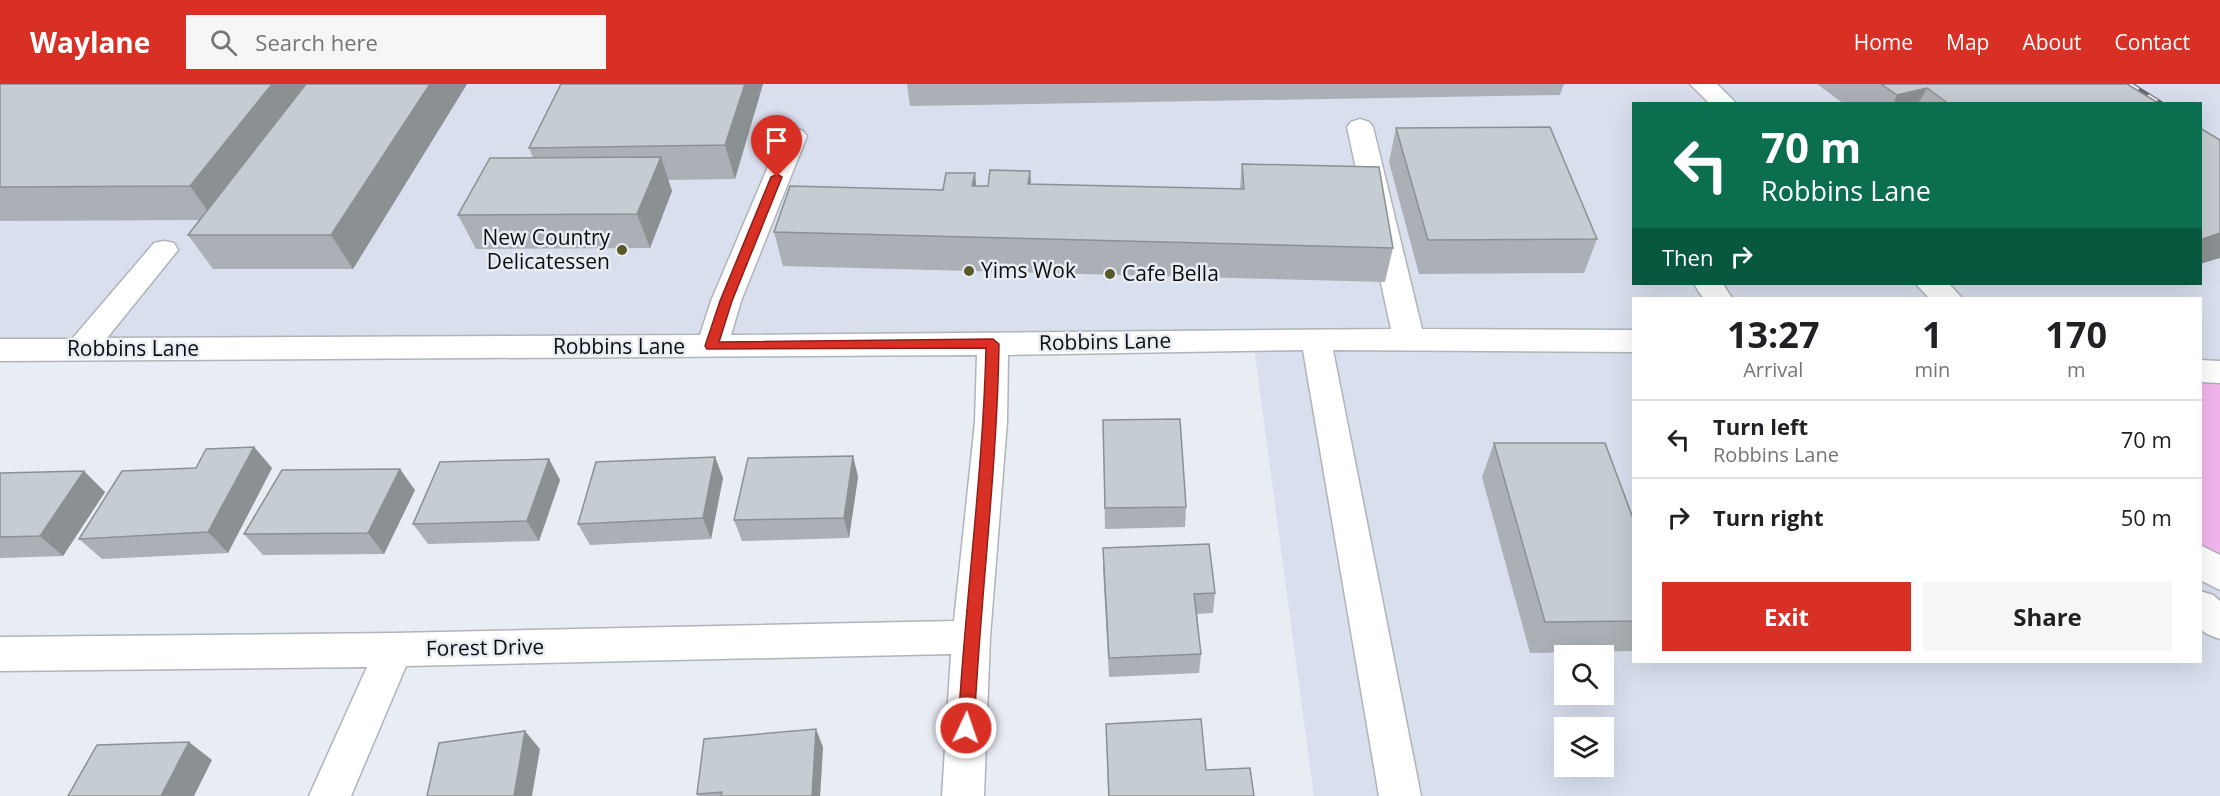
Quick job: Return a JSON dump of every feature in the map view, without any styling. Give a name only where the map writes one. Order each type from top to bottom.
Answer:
[{"type":"street","points":[[1702,84],[1723,102]]},
{"type":"street","points":[[1360,127],[1409,340]]},
{"type":"street","points":[[712,346],[726,301],[794,136]]},
{"type":"street","points":[[80,350],[164,250]]},
{"type":"street","points":[[1932,285],[1946,297]]},
{"type":"street","points":[[1316,339],[1400,796]]},
{"type":"street","name":"Robbins Lane","points":[[0,350],[993,344],[1316,339],[1632,341]]},
{"type":"street","points":[[963,796],[971,637],[991,422],[993,344]]},
{"type":"street","points":[[2202,371],[2220,372]]},
{"type":"street","points":[[2202,562],[2220,575]]},
{"type":"street","points":[[2202,608],[2220,623]]},
{"type":"street","name":"Forest Drive","points":[[0,654],[394,650],[971,637]]},
{"type":"street","points":[[330,796],[394,650]]},
{"type":"shaded area","points":[[0,84],[2220,84],[2220,361],[2202,360],[2202,297],[1632,297],[1632,663],[2202,663],[2202,372],[2220,373],[2220,796],[1314,796],[1253,340],[0,350]]},
{"type":"shaded area","points":[[2202,372],[2220,373],[2220,562],[2202,547]]},
{"type":"building","points":[[0,84],[272,84],[190,186],[0,187]]},
{"type":"building","points":[[306,84],[430,84],[331,235],[188,235]]},
{"type":"building","points":[[561,84],[745,84],[725,145],[529,148]]},
{"type":"building","points":[[1881,84],[2127,84],[2157,102],[1946,102],[1927,88],[1897,95]]},
{"type":"building","points":[[1550,127],[1597,239],[1428,240],[1396,128]]},
{"type":"building","points":[[2202,129],[2220,140],[2220,233],[2202,239]]},
{"type":"building","points":[[661,157],[637,214],[458,215],[490,158]]},
{"type":"building","points":[[1242,164],[1379,167],[1393,248],[774,232],[790,186],[943,190],[946,173],[975,173],[972,186],[988,186],[990,170],[1030,171],[1028,184],[1244,189]]},
{"type":"building","points":[[1180,419],[1186,507],[1105,508],[1103,420]]},
{"type":"building","points":[[1494,443],[1605,443],[1632,516],[1632,621],[1545,622]]},
{"type":"building","points":[[254,447],[208,532],[79,539],[122,471],[196,468],[206,449]]},
{"type":"building","points":[[853,456],[844,518],[734,520],[748,458]]},
{"type":"building","points":[[715,457],[703,518],[578,524],[596,462]]},
{"type":"building","points":[[549,459],[527,521],[413,524],[440,462]]},
{"type":"building","points":[[400,469],[368,533],[244,534],[282,470]]},
{"type":"building","points":[[84,471],[40,536],[0,537],[0,473]]},
{"type":"building","points":[[1209,544],[1215,593],[1194,594],[1201,654],[1109,658],[1103,548]]},
{"type":"building","points":[[1201,719],[1206,770],[1250,768],[1254,796],[1109,796],[1106,724]]},
{"type":"building","points":[[816,729],[812,796],[721,796],[722,792],[697,794],[704,739]]},
{"type":"building","points":[[525,731],[514,796],[427,796],[439,743]]},
{"type":"building","points":[[189,742],[161,796],[68,796],[97,745]]},
{"type":"railway","points":[[2129,84],[2158,102]]},
{"type":"place","name":"New Country Delicatessen","points":[[622,250]]},
{"type":"place","name":"Yims Wok","points":[[969,271]]},
{"type":"place","name":"Cafe Bella","points":[[1110,274]]},
{"type":"route","points":[[777,177],[726,301],[712,346],[993,344],[991,422],[971,637],[966,728]]}]
